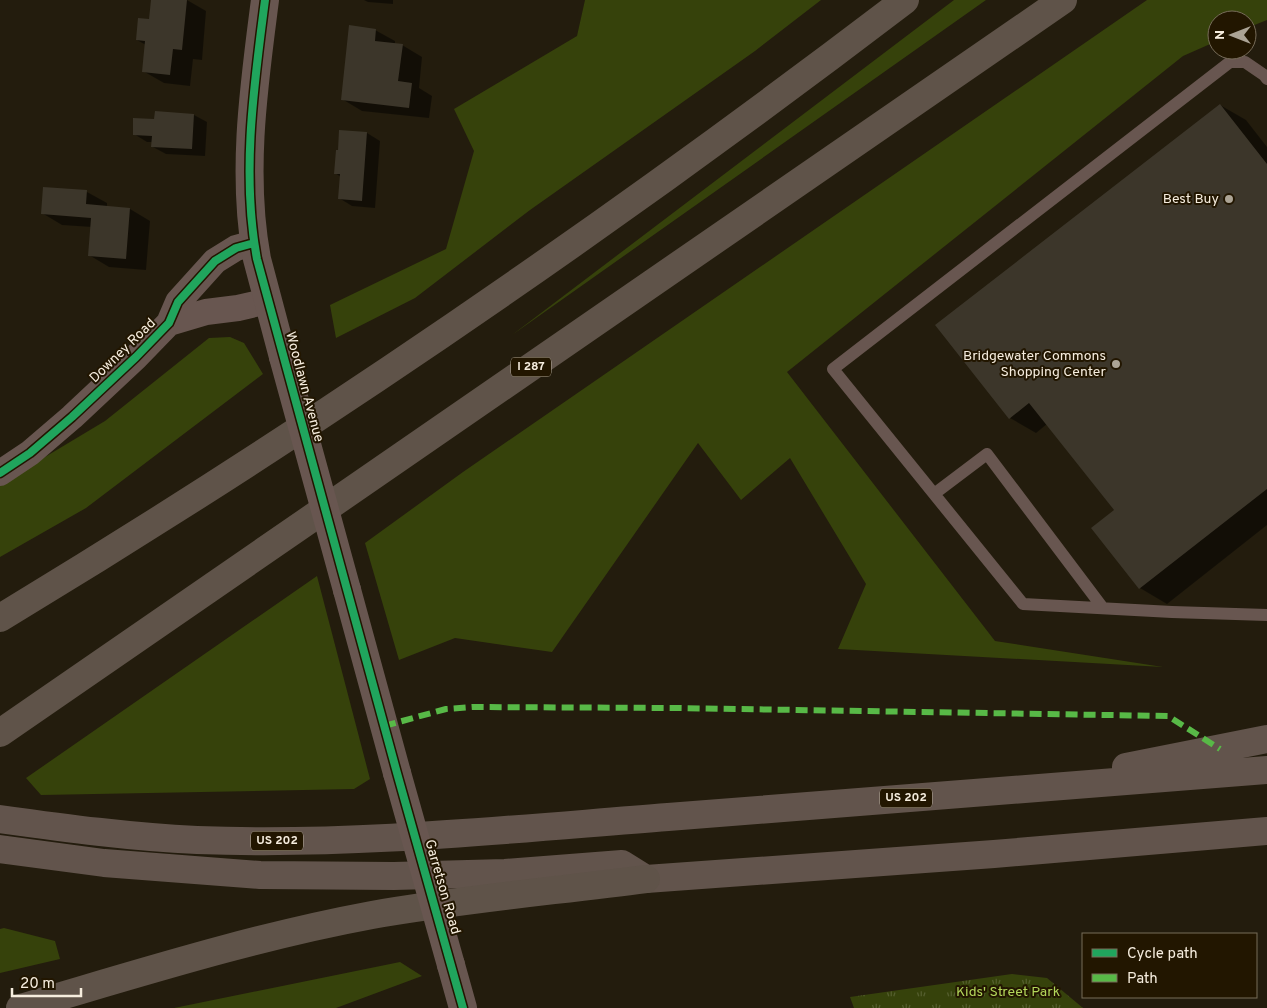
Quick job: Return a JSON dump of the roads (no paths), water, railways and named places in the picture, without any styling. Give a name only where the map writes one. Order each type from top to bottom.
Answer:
[{"type":"highway","points":[[0,618],[230,475],[410,356],[580,238],[905,0]]},
{"type":"highway","name":"I 287","points":[[0,733],[1063,0]]},
{"type":"highway","points":[[1032,788],[1147,762],[1267,739]]},
{"type":"highway","name":"US 202","points":[[5,819],[126,834],[195,840],[330,840],[473,833],[1267,770]]},
{"type":"highway","points":[[20,1008],[166,965],[296,932],[372,915],[519,894],[646,880],[1267,831]]},
{"type":"highway","points":[[0,850],[104,863],[260,875],[412,876],[505,873],[622,864],[646,880]]},
{"type":"highway","points":[[44,1008],[92,987]]},
{"type":"street","name":"Woodlawn Avenue","points":[[265,0],[251,130],[250,205],[254,243],[283,357],[397,773]]},
{"type":"street","name":"Downey Road","points":[[0,473],[30,454],[136,357],[169,323],[178,302],[215,261],[236,248],[254,243]]},
{"type":"street","name":"Downey Road","points":[[169,323],[206,312],[238,308],[268,301]]},
{"type":"street","name":"Garretson Road","points":[[397,773],[463,1008]]},
{"type":"lane","points":[[1266,75],[1245,62],[1230,62],[833,369],[1023,604],[1267,616]]},
{"type":"lane","points":[[934,494],[987,454],[1103,608]]},
{"type":"place","name":"Best Buy","points":[[1229,199]]},
{"type":"place","name":"Bridgewater Commons Shopping Center","points":[[1116,364]]},
{"type":"park label","name":"Kids' Street Park","points":[[1008,992]]}]
